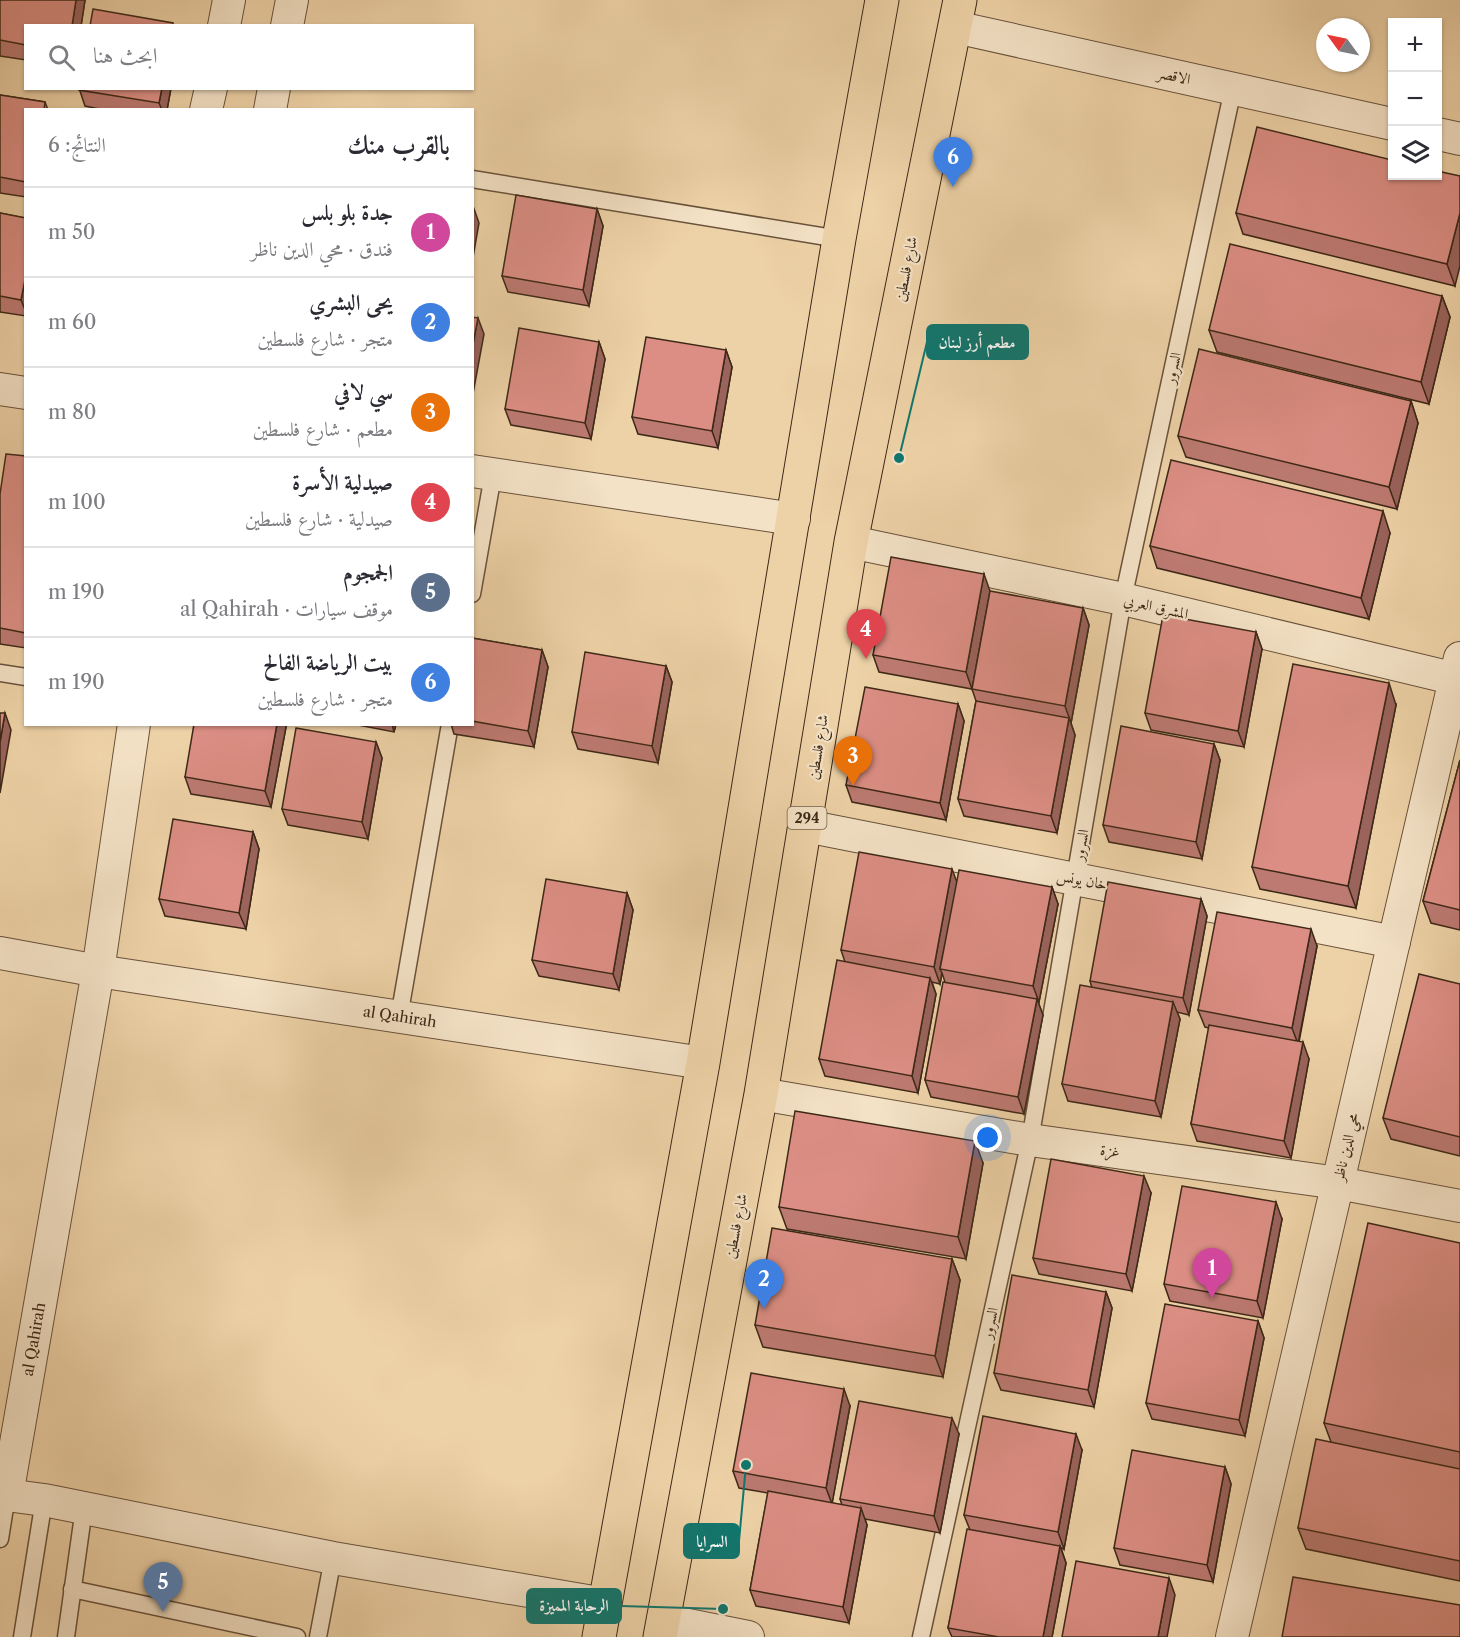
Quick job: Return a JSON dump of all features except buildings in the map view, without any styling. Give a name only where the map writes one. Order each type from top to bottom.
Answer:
[{"type":"main road","points":[[599,1637],[703,1064],[839,239],[882,0]]},
{"type":"main road","name":"شارع فلسطين","points":[[662,1629],[761,1094],[851,542],[957,14]]},
{"type":"street","points":[[224,24],[229,0]]},
{"type":"street","points":[[287,24],[292,0]]},
{"type":"street","name":"الاقصر","points":[[957,14],[1233,89],[1388,123]]},
{"type":"street","points":[[206,108],[210,90]]},
{"type":"street","points":[[270,108],[274,90]]},
{"type":"street","points":[[1442,135],[1460,139]]},
{"type":"street","points":[[0,389],[24,393]]},
{"type":"street","points":[[483,473],[794,519]]},
{"type":"street","name":"المشرق العربي","points":[[851,542],[1458,672]]},
{"type":"street","name":"محي الدين ناظر","points":[[1232,1637],[1458,672]]},
{"type":"street","points":[[98,971],[134,726]]},
{"type":"street","name":"خان يونس","points":[[806,826],[1394,942]]},
{"type":"street","name":"al Qahirah","points":[[0,953],[98,971],[703,1064]]},
{"type":"street","name":"al Qahirah","points":[[3,1494],[8,1436],[98,971]]},
{"type":"street","name":"غزة","points":[[761,1094],[1030,1140],[1338,1183],[1460,1206]]},
{"type":"street","points":[[3,1494],[44,1500],[333,1558],[605,1604]]},
{"type":"street","points":[[662,1629],[748,1637]]},
{"type":"lane","name":"السرور","points":[[921,1637],[1030,1140],[1123,599],[1233,89]]},
{"type":"lane","points":[[474,179],[839,239]]},
{"type":"lane","points":[[474,572],[483,473]]},
{"type":"lane","points":[[0,673],[24,677]]},
{"type":"lane","points":[[399,1017],[450,726]]},
{"type":"lane","points":[[0,1539],[3,1494]]},
{"type":"lane","points":[[22,1637],[44,1500]]},
{"type":"lane","points":[[66,1637],[84,1508]]},
{"type":"lane","points":[[318,1637],[333,1558]]},
{"type":"lane","points":[[72,1589],[297,1637]]},
{"type":"place","name":"بيت الرياضة الفالح","points":[[953,187]]},
{"type":"place","name":"مطعم أرز لبنان","points":[[899,458]]},
{"type":"place","name":"صيدلية الأسرة","points":[[866,659]]},
{"type":"place","name":"سي لافي","points":[[853,786]]},
{"type":"place","name":"جدة بلو بلس","points":[[1212,1298]]},
{"type":"place","name":"يحى البشري","points":[[764,1309]]},
{"type":"place","name":"السرايا","points":[[746,1465]]},
{"type":"place","name":"الرحابة المميزة","points":[[723,1609]]},
{"type":"place","name":"الجمجوم","points":[[163,1612]]}]
